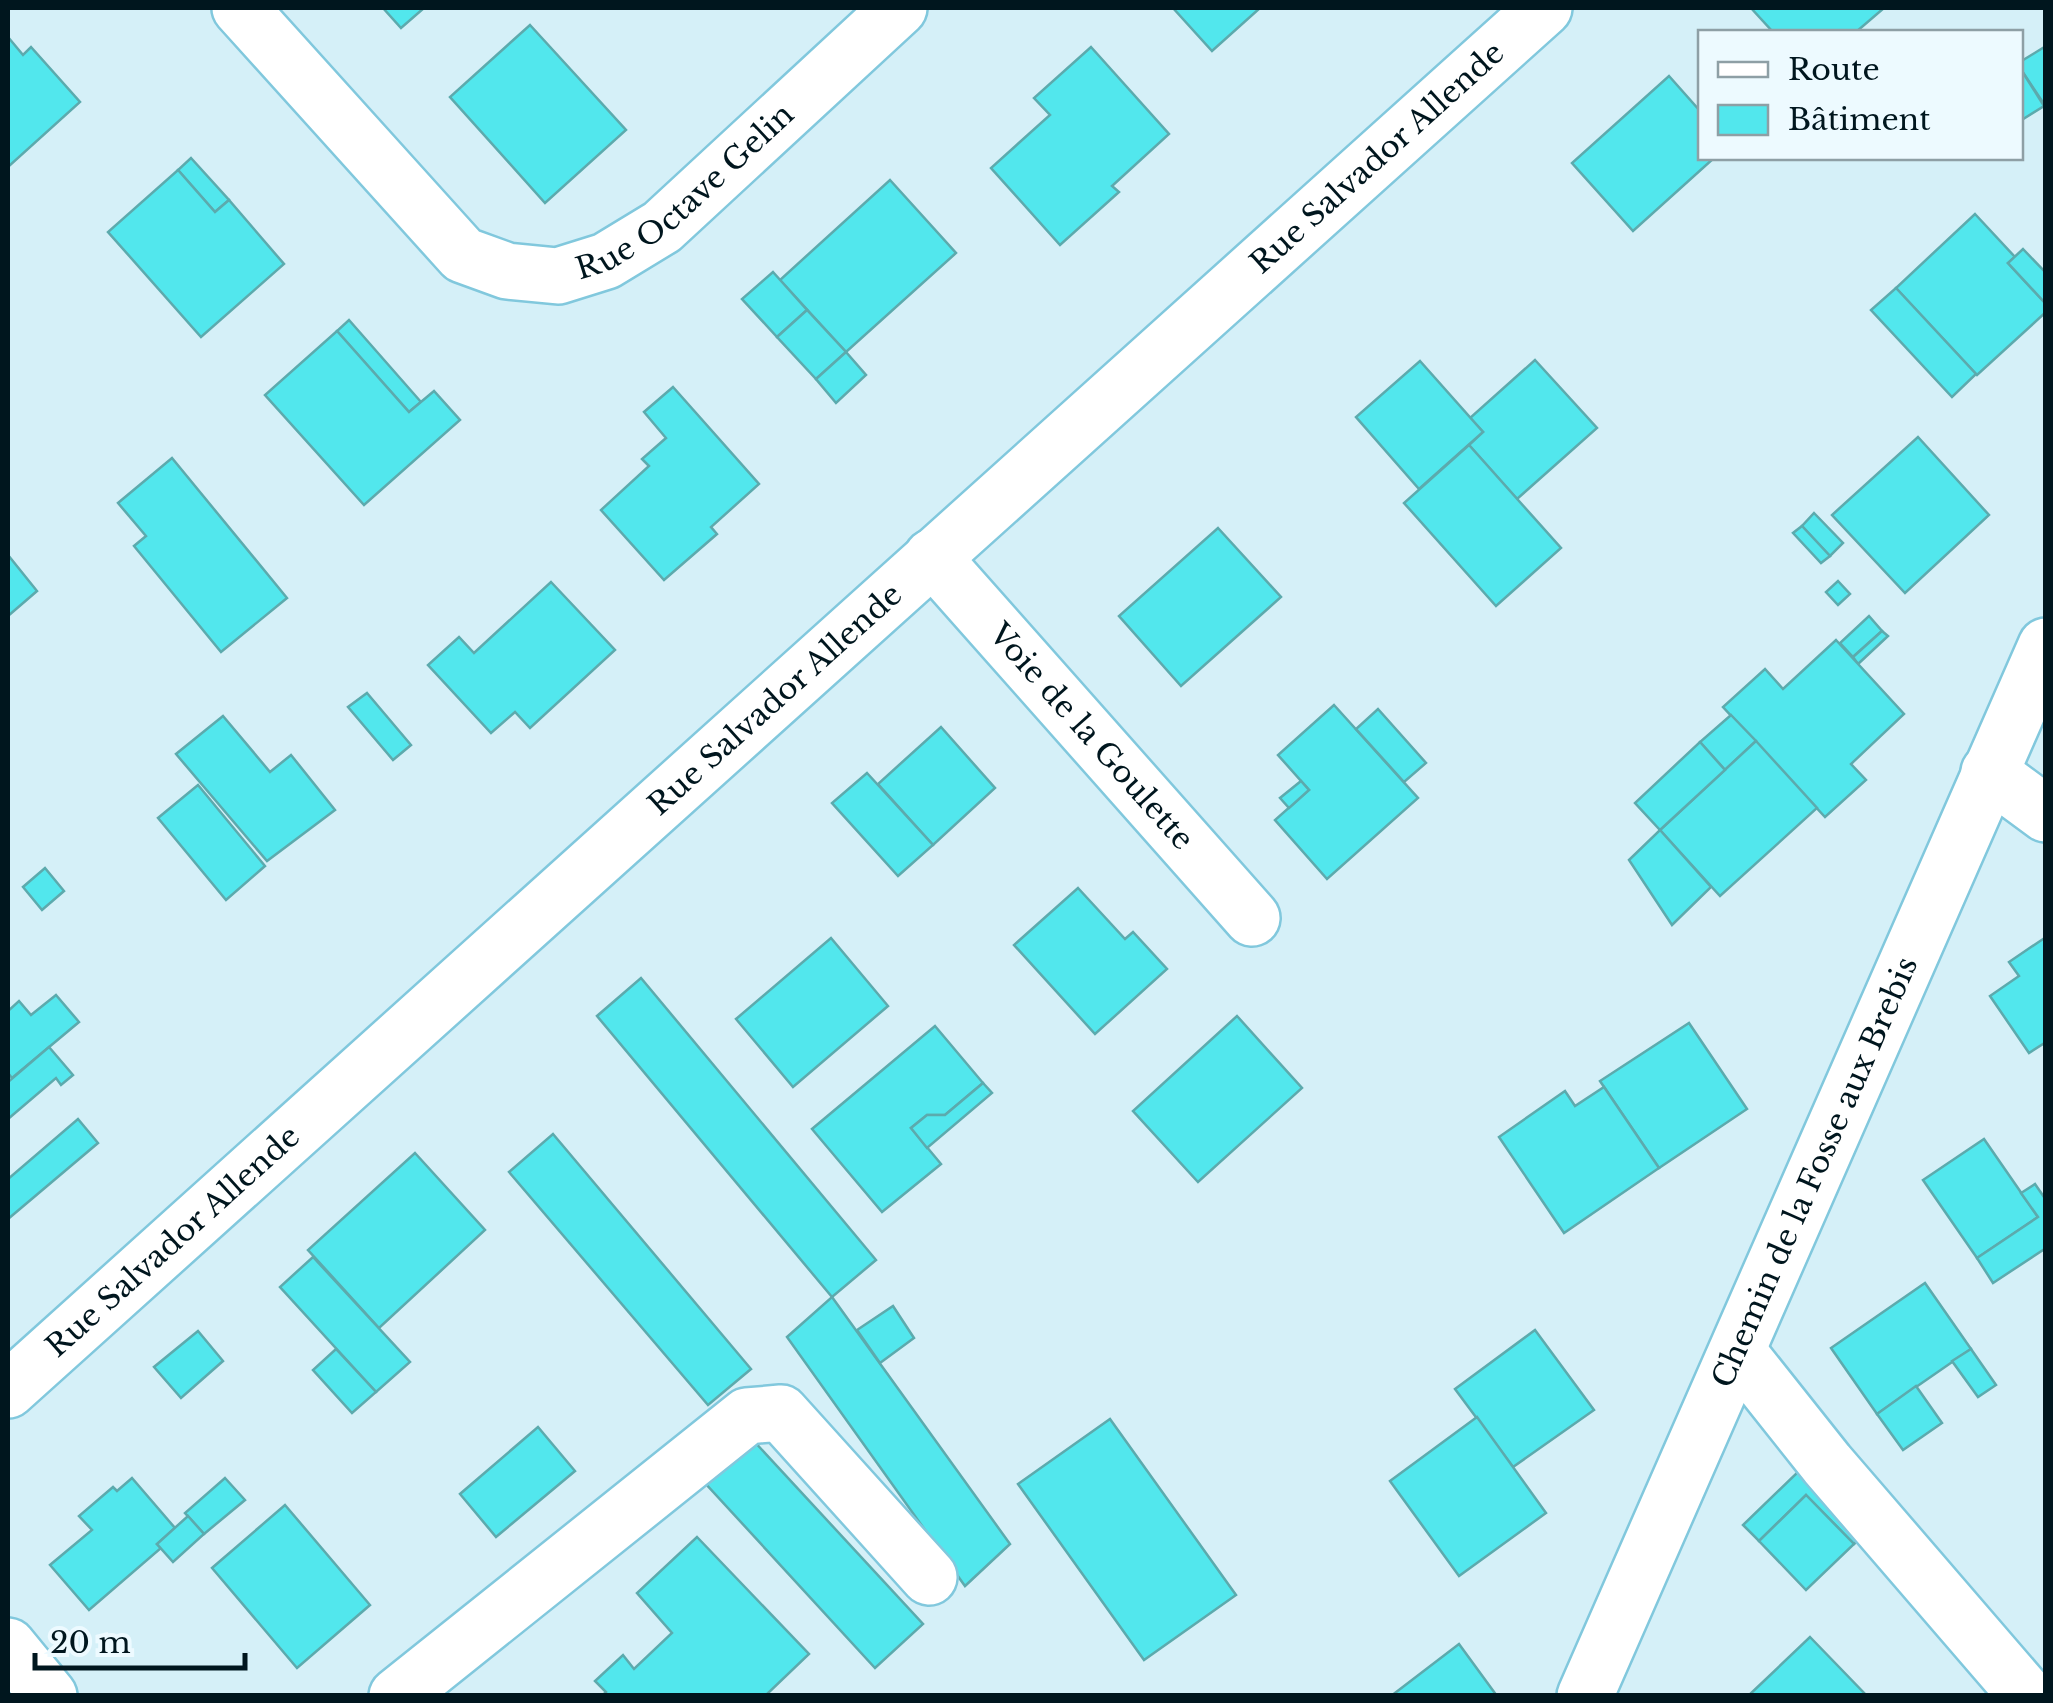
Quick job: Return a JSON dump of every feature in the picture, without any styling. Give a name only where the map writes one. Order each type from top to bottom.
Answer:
[{"type":"street","name":"Rue Octave Gelin","points":[[240,8],[462,256],[507,271],[558,276],[606,262],[662,228],[899,8]]},
{"type":"street","name":"Rue Salvador Allende","points":[[8,1390],[1544,8]]},
{"type":"street","name":"Voie de la Goulette","points":[[932,557],[1252,918]]},
{"type":"street","name":"Chemin de la Fosse aux Brebis","points":[[1585,1696],[2046,646]]},
{"type":"street","points":[[1989,772],[2046,814]]},
{"type":"street","points":[[1738,1352],[1827,1464],[2027,1696]]},
{"type":"street","points":[[398,1696],[747,1416],[781,1413],[929,1577]]},
{"type":"street","points":[[8,1646],[49,1696]]},
{"type":"building","points":[[383,8],[424,8],[401,28]]},
{"type":"building","points":[[1173,8],[1260,8],[1212,51]]},
{"type":"building","points":[[1751,8],[1884,8],[1858,30],[1771,30]]},
{"type":"building","points":[[530,25],[626,130],[545,203],[450,97]]},
{"type":"building","points":[[8,37],[23,55],[31,47],[80,102],[8,167]]},
{"type":"building","points":[[2046,46],[2046,107],[2023,72],[2023,60]]},
{"type":"building","points":[[1091,47],[1169,134],[1112,186],[1119,192],[1060,245],[991,168],[1050,115],[1034,98]]},
{"type":"building","points":[[2023,73],[2044,106],[2023,119]]},
{"type":"building","points":[[1669,76],[1698,109],[1698,160],[1712,160],[1633,231],[1572,163]]},
{"type":"building","points":[[191,158],[229,200],[215,212],[178,170]]},
{"type":"building","points":[[178,170],[215,212],[229,200],[284,264],[201,337],[108,232]]},
{"type":"building","points":[[890,180],[956,253],[846,352],[780,280]]},
{"type":"building","points":[[1975,214],[2015,257],[2008,263],[2046,304],[2046,312],[1977,375],[1896,288]]},
{"type":"building","points":[[2023,249],[2046,273],[2046,304],[2008,263]]},
{"type":"building","points":[[773,272],[807,310],[777,337],[742,299]]},
{"type":"building","points":[[1896,288],[1976,374],[1952,397],[1871,310]]},
{"type":"building","points":[[807,310],[846,352],[816,379],[777,337]]},
{"type":"building","points":[[349,320],[421,402],[409,412],[337,331]]},
{"type":"building","points":[[337,331],[409,412],[434,391],[460,420],[364,505],[265,395]]},
{"type":"building","points":[[846,352],[866,375],[836,403],[816,379]]},
{"type":"building","points":[[1535,360],[1597,428],[1517,499],[1469,445],[1483,432],[1470,418]]},
{"type":"building","points":[[1420,361],[1483,432],[1419,489],[1356,417]]},
{"type":"building","points":[[673,387],[759,484],[711,527],[717,534],[664,580],[601,510],[649,466],[642,459],[666,438],[644,412]]},
{"type":"building","points":[[1918,437],[1989,515],[1905,593],[1832,515]]},
{"type":"building","points":[[1469,445],[1561,548],[1496,606],[1404,503]]},
{"type":"building","points":[[172,458],[287,598],[221,652],[134,546],[146,536],[118,503]]},
{"type":"building","points":[[1814,513],[1843,543],[1830,556],[1802,526]]},
{"type":"building","points":[[1802,526],[1830,556],[1821,563],[1793,533]]},
{"type":"building","points":[[1218,528],[1281,597],[1181,686],[1119,616]]},
{"type":"building","points":[[8,555],[37,591],[8,616]]},
{"type":"building","points":[[1838,581],[1850,594],[1838,605],[1826,592]]},
{"type":"building","points":[[551,582],[615,650],[530,728],[515,712],[491,733],[428,665],[459,637],[474,653]]},
{"type":"building","points":[[1869,616],[1882,631],[1853,657],[1840,643]]},
{"type":"building","points":[[1882,631],[1888,636],[1858,664],[1853,657]]},
{"type":"building","points":[[1836,640],[1904,714],[1851,764],[1866,780],[1825,817],[1723,707],[1765,669],[1783,689]]},
{"type":"building","points":[[367,693],[411,745],[393,760],[348,707]]},
{"type":"building","points":[[1334,705],[1418,798],[1327,879],[1275,820],[1309,790],[1278,755]]},
{"type":"building","points":[[1378,709],[1426,763],[1404,782],[1356,729]]},
{"type":"building","points":[[1731,715],[1756,741],[1725,770],[1700,742]]},
{"type":"building","points":[[223,716],[270,772],[291,755],[335,810],[267,861],[176,754]]},
{"type":"building","points":[[941,727],[995,788],[933,845],[878,784]]},
{"type":"building","points":[[1756,741],[1817,808],[1720,896],[1660,830]]},
{"type":"building","points":[[1700,742],[1725,770],[1660,830],[1635,803]]},
{"type":"building","points":[[867,773],[933,845],[898,876],[832,803]]},
{"type":"building","points":[[1301,781],[1309,790],[1289,808],[1280,798]]},
{"type":"building","points":[[198,785],[265,866],[226,900],[158,818]]},
{"type":"building","points":[[1660,830],[1711,887],[1672,925],[1629,860]]},
{"type":"building","points":[[45,868],[64,891],[42,910],[23,887]]},
{"type":"building","points":[[1078,888],[1125,939],[1133,932],[1167,969],[1095,1034],[1014,945]]},
{"type":"building","points":[[2046,937],[2046,1042],[2029,1053],[1990,996],[2019,976],[2009,962]]},
{"type":"building","points":[[831,938],[888,1006],[793,1087],[736,1019]]},
{"type":"building","points":[[641,978],[876,1260],[832,1297],[597,1016]]},
{"type":"building","points":[[56,995],[79,1022],[12,1078],[8,1073],[8,1011],[19,1001],[31,1015]]},
{"type":"building","points":[[1237,1016],[1302,1088],[1198,1182],[1133,1111]]},
{"type":"building","points":[[1689,1023],[1747,1109],[1659,1168],[1600,1081]]},
{"type":"building","points":[[935,1026],[983,1083],[945,1115],[927,1115],[911,1128],[941,1164],[882,1212],[812,1129]]},
{"type":"building","points":[[49,1047],[73,1075],[61,1085],[56,1078],[8,1119],[8,1082]]},
{"type":"building","points":[[983,1083],[992,1093],[927,1148],[911,1128],[927,1115],[945,1115]]},
{"type":"building","points":[[1604,1087],[1659,1168],[1564,1233],[1499,1137],[1565,1091],[1575,1106]]},
{"type":"building","points":[[78,1119],[98,1143],[8,1219],[8,1179]]},
{"type":"building","points":[[553,1134],[751,1369],[708,1405],[509,1172]]},
{"type":"building","points":[[1984,1139],[2038,1217],[1977,1258],[1923,1180]]},
{"type":"building","points":[[415,1153],[485,1230],[379,1328],[308,1250]]},
{"type":"building","points":[[2035,1184],[2046,1200],[2046,1248],[1993,1283],[1977,1258],[2038,1217],[2021,1193]]},
{"type":"building","points":[[313,1257],[410,1362],[376,1392],[280,1287]]},
{"type":"building","points":[[1925,1283],[1971,1349],[1877,1414],[1831,1348]]},
{"type":"building","points":[[832,1297],[1010,1544],[965,1586],[787,1337]]},
{"type":"building","points":[[893,1306],[914,1338],[880,1363],[857,1330]]},
{"type":"building","points":[[1535,1330],[1594,1410],[1513,1467],[1455,1389]]},
{"type":"building","points":[[198,1331],[223,1361],[181,1398],[154,1367]]},
{"type":"building","points":[[336,1349],[376,1392],[352,1413],[313,1370]]},
{"type":"building","points":[[1971,1349],[1996,1385],[1978,1397],[1952,1361]]},
{"type":"building","points":[[1916,1386],[1942,1423],[1903,1450],[1877,1414]]},
{"type":"building","points":[[1477,1417],[1546,1513],[1459,1576],[1390,1481]]},
{"type":"building","points":[[1110,1419],[1236,1595],[1144,1660],[1018,1484]]},
{"type":"building","points":[[538,1427],[575,1471],[496,1537],[460,1494]]},
{"type":"building","points":[[752,1439],[923,1624],[875,1668],[705,1483]]},
{"type":"building","points":[[1801,1469],[1864,1534],[1854,1544],[1806,1495],[1759,1541],[1743,1525]]},
{"type":"building","points":[[132,1478],[175,1528],[157,1544],[161,1548],[89,1610],[50,1565],[92,1530],[79,1516],[113,1487],[117,1491]]},
{"type":"building","points":[[225,1478],[245,1500],[204,1534],[185,1513]]},
{"type":"building","points":[[1806,1495],[1854,1544],[1806,1590],[1759,1541]]},
{"type":"building","points":[[285,1505],[370,1605],[297,1668],[212,1568]]},
{"type":"building","points":[[188,1516],[204,1534],[173,1562],[157,1544]]},
{"type":"building","points":[[697,1537],[809,1654],[765,1696],[602,1696],[606,1692],[595,1681],[623,1655],[634,1669],[672,1633],[637,1593]]},
{"type":"building","points":[[1810,1637],[1867,1696],[1748,1696],[1765,1680]]},
{"type":"building","points":[[1459,1644],[1497,1696],[1391,1696]]}]
